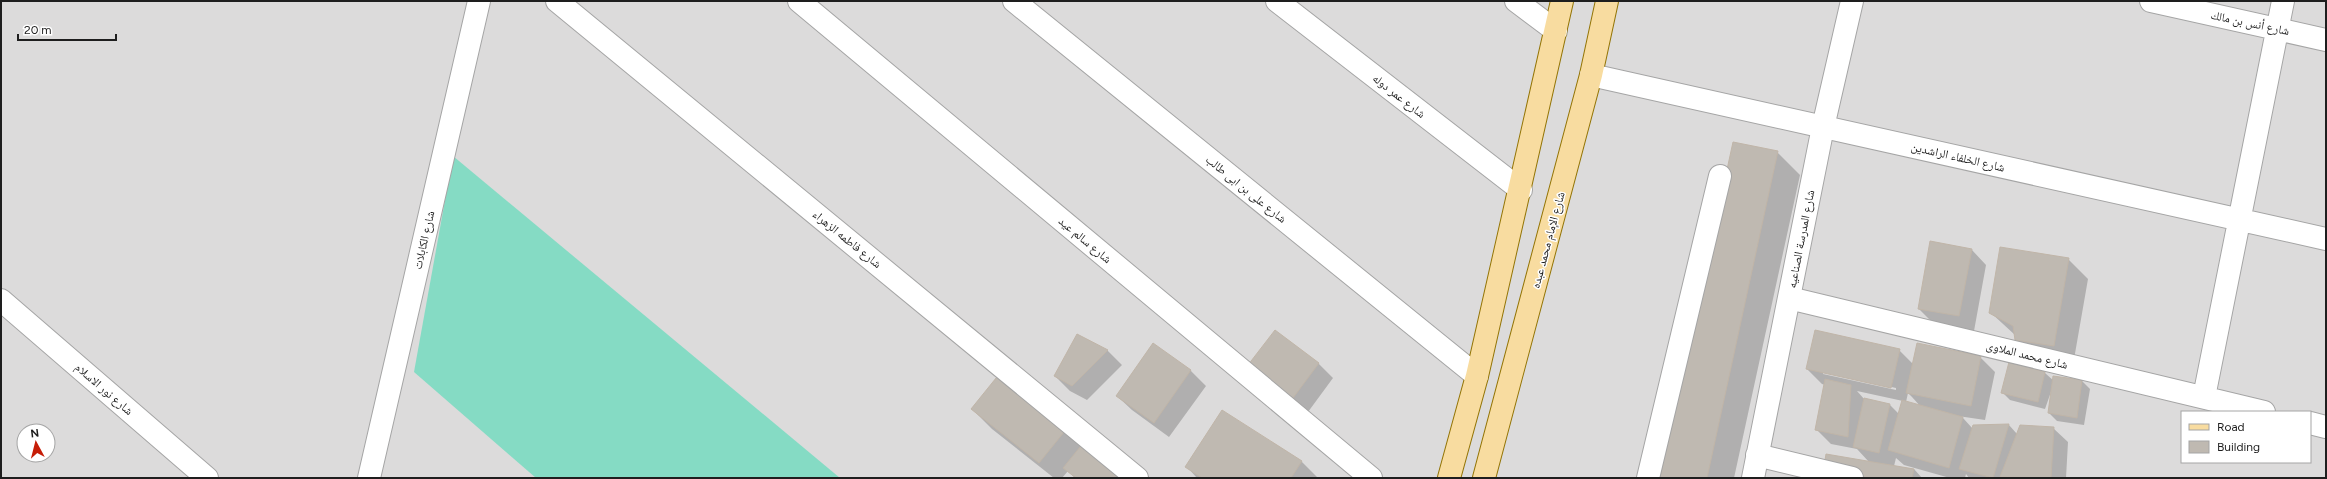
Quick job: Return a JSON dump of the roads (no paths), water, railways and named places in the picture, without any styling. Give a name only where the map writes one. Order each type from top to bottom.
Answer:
[{"type":"main road","points":[[1449,478],[1477,376],[1521,190],[1562,1]]},
{"type":"main road","name":"شارع الإمام محمد عبده","points":[[1484,478],[1591,75],[1607,1]]},
{"type":"street","name":"شارع الكابلات","points":[[369,478],[479,1]]},
{"type":"street","name":"شارع فاطمه الزهراء","points":[[557,1],[1137,478]]},
{"type":"street","name":"شارع سالم عيد","points":[[799,1],[1371,478]]},
{"type":"street","name":"شارع على بن ابى طالب","points":[[1014,1],[1477,376]]},
{"type":"street","name":"شارع عمر دوله","points":[[1277,1],[1521,190]]},
{"type":"street","points":[[1516,1],[1556,31]]},
{"type":"street","name":"شارع المدرسة الصناعيه","points":[[1753,478],[1823,127],[1852,1]]},
{"type":"street","name":"شارع أنس بن مالك","points":[[2150,1],[2326,40]]},
{"type":"street","points":[[2204,397],[2283,1]]},
{"type":"street","name":"شارع الخلفاء الراشدين","points":[[1591,75],[2326,239]]},
{"type":"street","points":[[1648,478],[1720,176]]},
{"type":"street","name":"شارع محمد الملاوى","points":[[1789,298],[2260,411]]},
{"type":"street","name":"شارع نور الاسلام","points":[[1,300],[207,478]]},
{"type":"street","points":[[2311,423],[2326,427]]},
{"type":"street","points":[[1757,455],[1852,478]]}]
